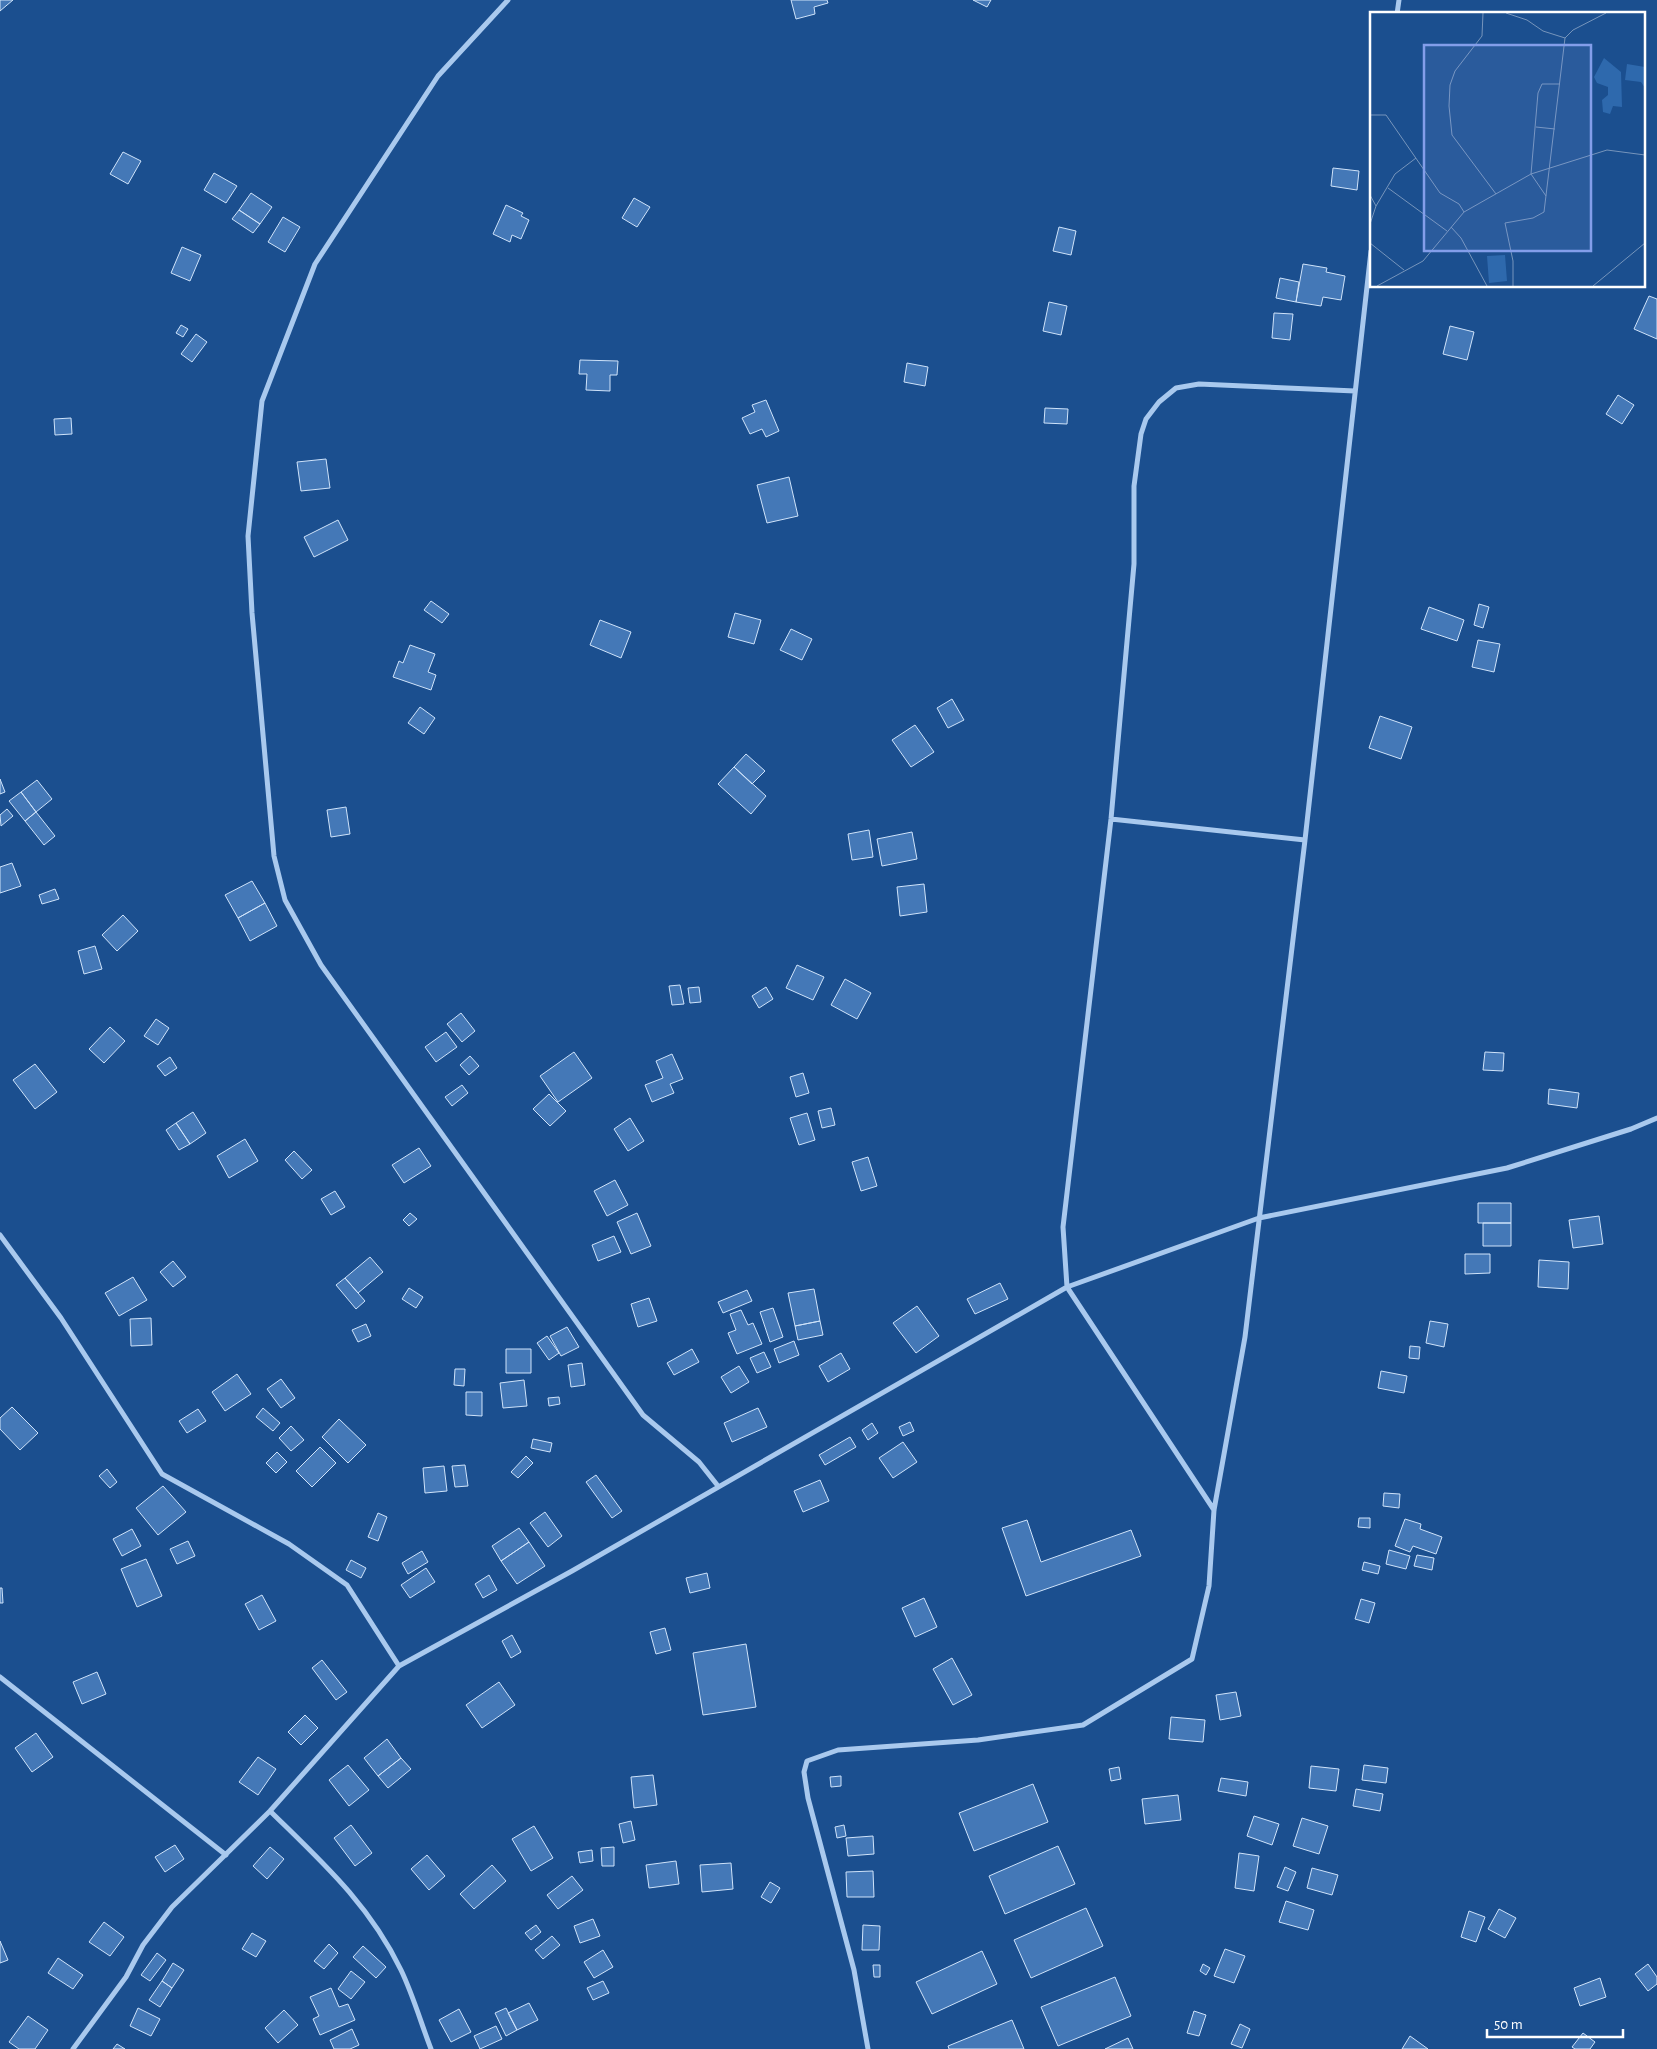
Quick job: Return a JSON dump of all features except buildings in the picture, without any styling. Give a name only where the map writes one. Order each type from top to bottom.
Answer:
[{"type":"street","points":[[508,0],[438,76],[315,264],[262,401],[248,536],[252,613],[274,856],[285,900],[321,965],[643,1415],[699,1462],[718,1486]]},
{"type":"street","points":[[868,2049],[854,1970],[808,1798],[804,1772],[808,1761],[838,1750],[978,1740],[1083,1725],[1192,1660],[1209,1586],[1214,1510],[1245,1337],[1305,840],[1370,260]]},
{"type":"street","points":[[1214,1510],[1067,1287],[1063,1227],[1111,819],[1134,564],[1134,486],[1141,434],[1146,419],[1158,402],[1176,388],[1199,384],[1355,391]]},
{"type":"street","points":[[1111,819],[1305,840]]},
{"type":"street","points":[[73,2049],[126,1977],[143,1945],[172,1907],[270,1811],[399,1666],[572,1571],[1067,1287],[1259,1218],[1507,1168],[1630,1129],[1657,1118]]},
{"type":"street","points":[[0,1235],[61,1318],[162,1474],[289,1544],[347,1585],[399,1666]]},
{"type":"street","points":[[0,1677],[226,1856]]},
{"type":"street","points":[[270,1811],[342,1882],[373,1921],[402,1971],[431,2049]]}]
